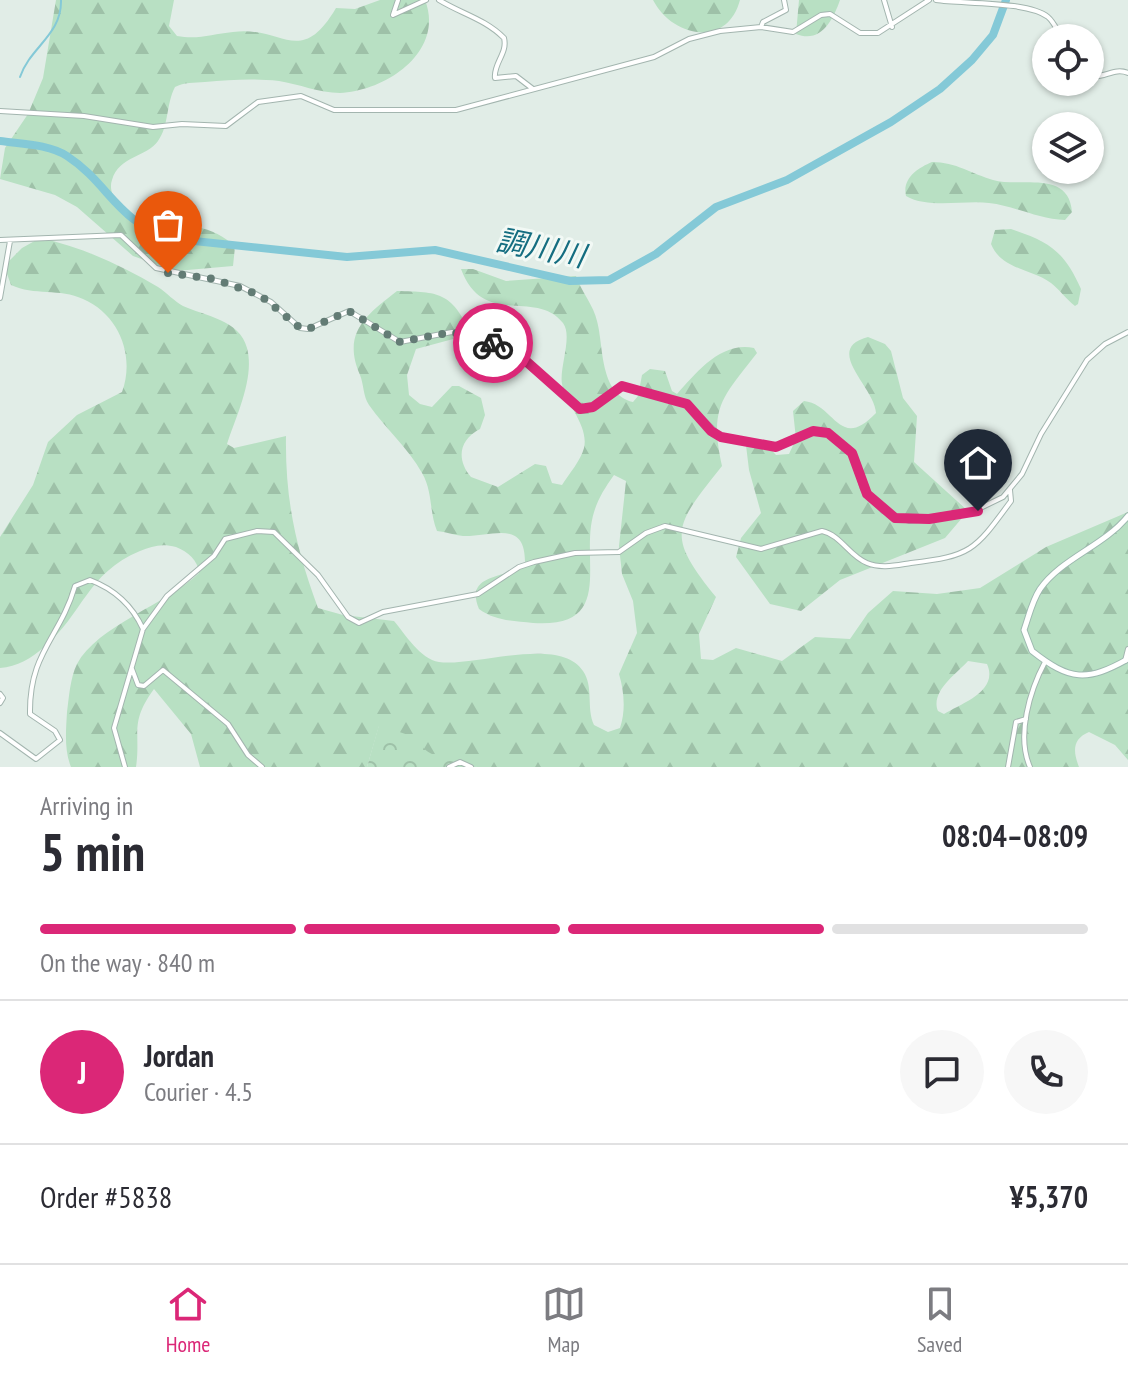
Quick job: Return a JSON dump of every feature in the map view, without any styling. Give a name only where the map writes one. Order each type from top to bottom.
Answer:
[{"type":"main road","points":[[1126,660],[1089,677],[1045,662],[1026,643],[1024,630],[1039,591],[1047,580],[1111,535],[1128,516]]},
{"type":"street","points":[[398,0],[393,15],[426,0]]},
{"type":"street","points":[[439,0],[461,13],[476,16],[504,38],[506,48],[495,70],[495,78],[516,76],[533,89]]},
{"type":"street","points":[[761,27],[763,22],[786,10],[784,0]]},
{"type":"street","points":[[884,0],[892,27]]},
{"type":"street","points":[[0,111],[84,116],[138,127],[215,127],[226,126],[265,100],[301,96],[334,110],[456,110],[654,57],[701,35],[761,27],[793,32],[830,14],[851,28],[870,35],[892,27],[929,0]]},
{"type":"street","points":[[936,0],[998,4],[1045,15],[1052,24]]},
{"type":"street","points":[[1104,75],[1114,71],[1128,73]]},
{"type":"street","points":[[0,240],[121,235],[156,268],[168,273],[214,279],[250,290],[271,302],[300,328],[308,329],[349,311],[400,342],[452,332],[496,344],[518,354],[580,409],[593,407],[622,386],[687,404],[711,431],[721,437],[776,447],[813,431],[828,433],[852,453],[867,494],[895,518],[909,521],[968,514],[995,503],[1010,490],[1087,360],[1105,344],[1128,332]]},
{"type":"street","points":[[0,298],[10,241]]},
{"type":"street","points":[[125,767],[114,728],[143,629],[167,596],[214,556],[222,541],[257,531],[274,532],[318,575],[348,617],[359,623],[383,612],[478,594],[519,567],[534,562],[575,553],[619,552],[646,533],[665,526],[761,549],[822,531],[831,533],[865,563],[876,566],[953,558],[976,546],[1011,501],[1010,490]]},
{"type":"street","points":[[0,733],[36,759],[60,740],[55,731],[32,718],[31,689],[38,656],[62,621],[75,586],[86,580],[107,586],[128,605],[143,629]]},
{"type":"street","points":[[1126,660],[1128,649]]},
{"type":"street","points":[[1030,767],[1024,744],[1026,719],[1045,662]]},
{"type":"street","points":[[131,666],[138,685],[144,686],[163,670],[228,724],[248,755],[262,767]]},
{"type":"street","points":[[0,694],[3,698],[0,703]]},
{"type":"street","points":[[1008,767],[1016,722],[1026,719]]},
{"type":"street","points":[[449,767],[460,762],[471,767]]},
{"type":"green space","points":[[56,0],[174,0],[169,26],[177,36],[185,37],[250,31],[301,41],[323,26],[336,8],[355,9],[380,0],[425,0],[429,19],[427,36],[408,65],[376,85],[358,91],[332,93],[260,80],[189,83],[175,87],[158,141],[121,166],[111,186],[117,203],[134,219],[143,223],[202,228],[235,247],[233,266],[176,271],[133,256],[77,207],[55,195],[0,179],[5,148],[28,114],[43,78]]},
{"type":"green space","points":[[653,0],[740,0],[733,16],[724,26],[699,32],[673,22]]},
{"type":"green space","points":[[799,0],[840,0],[825,28],[812,36],[805,36],[796,34]]},
{"type":"green space","points":[[932,162],[956,166],[993,180],[1053,185],[1069,199],[1072,212],[1065,220],[989,203],[915,200],[906,196],[905,190],[909,179]]},
{"type":"green space","points":[[1011,229],[1046,244],[1062,257],[1081,289],[1078,304],[1075,306],[1043,278],[1009,264],[996,253],[991,244],[995,230]]},
{"type":"green space","points":[[40,238],[86,252],[144,279],[183,306],[221,320],[237,331],[247,348],[249,372],[227,444],[234,448],[286,436],[287,481],[293,524],[318,608],[343,615],[394,621],[419,651],[439,662],[537,654],[572,660],[586,677],[594,725],[608,732],[620,728],[624,701],[619,674],[637,633],[633,601],[622,574],[619,546],[626,481],[614,475],[596,505],[591,526],[588,594],[583,607],[573,616],[557,622],[533,623],[498,618],[479,609],[477,589],[489,579],[525,564],[524,550],[520,540],[505,533],[463,536],[437,531],[422,473],[367,402],[355,360],[355,337],[366,317],[397,291],[423,292],[442,297],[456,309],[470,332],[416,349],[407,375],[409,395],[420,404],[432,407],[452,386],[459,386],[481,398],[485,415],[480,429],[464,444],[463,463],[471,477],[498,487],[535,464],[546,466],[552,483],[562,485],[578,462],[585,440],[562,384],[567,336],[563,323],[552,313],[539,308],[496,303],[482,298],[471,287],[461,269],[473,269],[506,281],[576,276],[595,315],[609,379],[622,397],[633,402],[638,396],[642,375],[650,369],[665,371],[672,391],[677,394],[701,368],[720,354],[742,347],[754,348],[757,353],[727,393],[718,416],[722,466],[694,503],[682,531],[689,559],[716,597],[699,634],[701,659],[713,660],[736,648],[782,661],[815,637],[850,639],[868,613],[893,591],[937,594],[980,588],[1046,547],[1128,512],[1128,760],[1115,745],[1089,732],[1079,738],[1075,746],[1079,767],[477,767],[455,759],[435,760],[379,726],[367,767],[200,767],[191,734],[154,689],[141,711],[136,767],[71,767],[66,747],[67,719],[71,682],[77,664],[100,638],[199,573],[192,557],[176,547],[157,546],[140,551],[108,571],[57,634],[39,651],[18,664],[0,668],[0,537],[33,485],[48,442],[77,415],[122,392],[127,365],[115,326],[96,306],[74,296],[11,285],[6,271],[9,261],[22,248]],"holes":[[[968,661],[987,664],[988,682],[977,695],[944,714],[938,711],[936,704],[941,690]]]},
{"type":"green space","points":[[868,337],[885,344],[891,351],[903,398],[917,416],[914,462],[968,511],[945,538],[840,580],[801,611],[770,604],[736,557],[741,538],[761,513],[749,470],[745,437],[765,443],[776,455],[789,454],[796,439],[793,411],[804,401],[814,404],[845,427],[864,424],[876,413],[868,392],[854,370],[850,350],[855,343]]},
{"type":"green space","points":[[379,725],[417,738],[423,747],[436,755],[459,759],[477,767],[367,767]]},
{"type":"waterway","points":[[20,77],[56,23],[61,0]]},
{"type":"waterway","name":"調川川","points":[[0,141],[60,152],[82,167],[140,224],[175,239],[347,257],[435,250],[570,281],[609,280],[656,254],[716,207],[787,180],[891,122],[940,89],[972,60],[993,35],[1006,0]]},
{"type":"way so far","points":[[168,273],[197,275],[240,286],[271,302],[300,328],[308,329],[349,311],[356,312],[400,342],[452,332],[493,343]]},
{"type":"route","points":[[493,343],[518,354],[580,409],[593,407],[612,390],[622,386],[687,404],[711,431],[721,437],[776,447],[813,431],[828,433],[852,453],[861,473],[863,489],[883,511],[895,518],[909,521],[978,511]]}]
